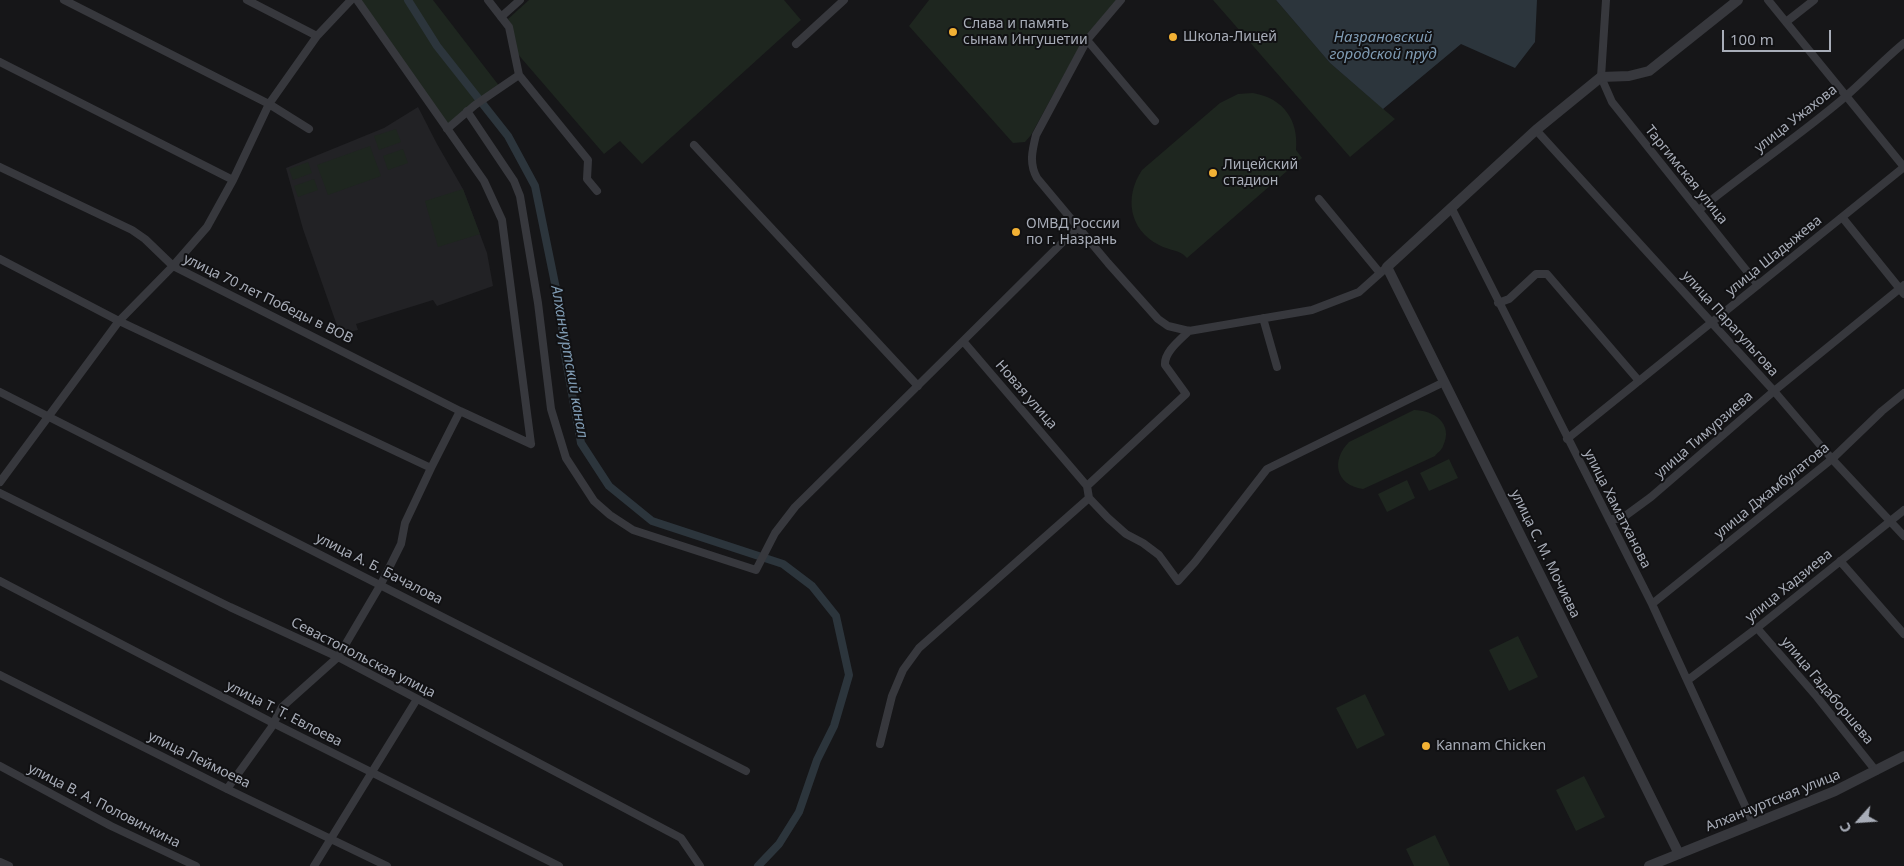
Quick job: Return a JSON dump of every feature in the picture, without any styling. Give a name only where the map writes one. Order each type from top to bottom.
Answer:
[{"type":"street","points":[[64,0],[269,104],[309,128]]},
{"type":"street","points":[[247,0],[317,36]]},
{"type":"street","points":[[0,482],[119,321],[173,266],[207,227],[233,180],[269,104],[317,36],[352,0]]},
{"type":"street","points":[[357,0],[447,129],[490,94],[519,75]]},
{"type":"street","points":[[488,0],[509,27],[519,75],[588,160],[587,179],[597,191]]},
{"type":"street","points":[[501,17],[520,0]]},
{"type":"street","points":[[796,44],[844,0]]},
{"type":"street","points":[[1121,0],[1087,40],[1036,135],[1032,152],[1032,170],[1078,227],[1158,319],[1176,328],[1189,331],[1312,310],[1359,292],[1452,209],[1536,130],[1601,77],[1629,76],[1649,71],[1738,0]]},
{"type":"street","points":[[1601,77],[1606,0]]},
{"type":"street","points":[[1768,0],[1845,97],[1904,167]]},
{"type":"street","points":[[1786,22],[1814,0]]},
{"type":"street","points":[[1087,40],[1155,121]]},
{"type":"street","name":"улица Ужахова","points":[[1699,210],[1741,175],[1782,147],[1845,97],[1904,43]]},
{"type":"street","points":[[0,62],[233,180]]},
{"type":"street","name":"Таргимская улица","points":[[1601,77],[1612,102],[1758,285]]},
{"type":"street","points":[[468,112],[514,181],[520,196],[538,302],[551,410],[566,458],[594,501],[610,515],[633,530],[756,570],[775,533],[795,507],[1078,227]]},
{"type":"street","name":"улица 70 лет Победы в ВОВ","points":[[0,167],[132,230],[145,239],[173,266],[460,411],[532,444],[502,220],[484,181],[447,129]]},
{"type":"street","name":"улица Парагульгова","points":[[1536,130],[1712,322],[1832,459],[1904,536]]},
{"type":"street","points":[[694,146],[918,386]]},
{"type":"street","name":"улица Шадыжева","points":[[1566,439],[1904,167]]},
{"type":"street","points":[[1319,199],[1383,270]]},
{"type":"street","name":"улица Хаматханова","points":[[1452,209],[1566,439],[1652,604],[1753,823]]},
{"type":"street","points":[[1842,217],[1903,289]]},
{"type":"street","points":[[0,259],[119,321],[431,468]]},
{"type":"street","name":"улица С. М. Мочиева","points":[[1383,270],[1444,382],[1679,854]]},
{"type":"street","points":[[1498,303],[1509,299],[1536,274],[1547,274],[1640,381]]},
{"type":"street","name":"улица Тимурзиева","points":[[1609,519],[1621,519],[1651,497],[1774,391],[1903,289]]},
{"type":"street","points":[[1264,318],[1277,368]]},
{"type":"street","points":[[1189,331],[1167,355],[1164,362],[1186,394],[1087,486],[1089,498],[1108,518],[1126,534],[1143,543],[1159,556],[1178,581],[1267,469],[1444,382]]},
{"type":"street","name":"Новая улица","points":[[963,341],[1087,486]]},
{"type":"street","name":"улица А. Б. Бачалова","points":[[0,392],[746,771]]},
{"type":"street","name":"улица Джамбулатова","points":[[1652,604],[1832,459],[1882,411],[1904,393]]},
{"type":"street","points":[[227,789],[282,707],[338,657],[381,584],[401,544],[405,523],[460,411]]},
{"type":"street","name":"Севастопольская улица","points":[[0,492],[230,606],[338,657],[681,838],[700,866]]},
{"type":"street","points":[[880,744],[892,696],[903,670],[919,648],[1089,498]]},
{"type":"street","name":"улица Хадзиева","points":[[1688,680],[1757,628],[1904,510]]},
{"type":"street","points":[[1840,561],[1904,634]]},
{"type":"street","name":"улица Т. Т. Евлоева","points":[[0,581],[273,723],[559,866]]},
{"type":"street","name":"улица Гадаборшева","points":[[1757,628],[1817,697],[1876,771]]},
{"type":"street","name":"улица Леймоева","points":[[0,675],[227,789],[387,866]]},
{"type":"street","points":[[314,866],[417,699]]},
{"type":"street","name":"Алханчуртская улица","points":[[1649,866],[1835,791],[1904,756]]},
{"type":"street","name":"улица В. А. Половинкина","points":[[0,766],[111,826],[196,866]]},
{"type":"street","points":[[0,862],[9,866]]},
{"type":"shaded area","points":[[357,0],[433,0],[500,87],[447,129]]},
{"type":"shaded area","points":[[529,0],[784,0],[801,20],[642,164],[620,141],[604,154],[516,52],[512,25],[508,19]]},
{"type":"shaded area","points":[[929,0],[1117,0],[1086,35],[1031,135],[1025,142],[1013,143],[909,26]]},
{"type":"shaded area","points":[[1213,0],[1276,0],[1330,63],[1395,119],[1350,157]]},
{"type":"shaded area","points":[[1253,93],[1273,100],[1287,112],[1295,129],[1296,150],[1302,158],[1187,258],[1181,253],[1163,247],[1149,239],[1141,231],[1133,212],[1133,191],[1136,180],[1142,170],[1220,103],[1238,94]]},
{"type":"shaded area","points":[[418,107],[463,189],[487,253],[493,286],[437,306],[433,300],[356,324],[358,330],[340,334],[303,229],[286,168],[384,128]]},
{"type":"shaded area","points":[[396,129],[401,142],[379,150],[374,136]]},
{"type":"shaded area","points":[[370,146],[381,176],[328,195],[317,165]]},
{"type":"shaded area","points":[[403,149],[408,163],[388,170],[383,156]]},
{"type":"shaded area","points":[[308,162],[312,173],[293,180],[289,169]]},
{"type":"shaded area","points":[[314,179],[318,190],[298,197],[294,186]]},
{"type":"shaded area","points":[[463,189],[480,234],[438,247],[425,201]]},
{"type":"shaded area","points":[[1414,410],[1435,416],[1444,425],[1446,438],[1441,450],[1435,456],[1363,489],[1354,487],[1346,482],[1339,471],[1338,464],[1343,449],[1349,442]]},
{"type":"shaded area","points":[[1449,459],[1458,478],[1429,491],[1420,473]]},
{"type":"shaded area","points":[[1407,480],[1415,498],[1387,512],[1378,494]]},
{"type":"shaded area","points":[[1518,636],[1538,677],[1509,691],[1489,650]]},
{"type":"shaded area","points":[[1365,694],[1385,735],[1357,749],[1336,708]]},
{"type":"shaded area","points":[[1584,776],[1605,817],[1576,831],[1556,790]]},
{"type":"shaded area","points":[[1435,835],[1450,866],[1414,866],[1406,849]]},
{"type":"water","name":"Назрановский городской пруд","points":[[1276,0],[1537,0],[1535,42],[1515,68],[1461,44],[1383,109],[1330,63]]},
{"type":"waterway","name":"Алханчуртский канал","points":[[408,0],[437,46],[508,136],[535,186],[560,308],[565,355],[581,443],[609,486],[652,521],[783,564],[812,586],[836,616],[849,675],[834,726],[817,760],[799,812],[779,844],[758,866]]},
{"type":"place","name":"Слава и память сынам Ингушетии","points":[[953,32]]},
{"type":"place","name":"Школа-Лицей","points":[[1173,37]]},
{"type":"place","name":"Лицейский стадион","points":[[1213,173]]},
{"type":"place","name":"ОМВД России по г. Назрань","points":[[1016,232]]},
{"type":"place","name":"Kannam Chicken","points":[[1426,746]]}]
